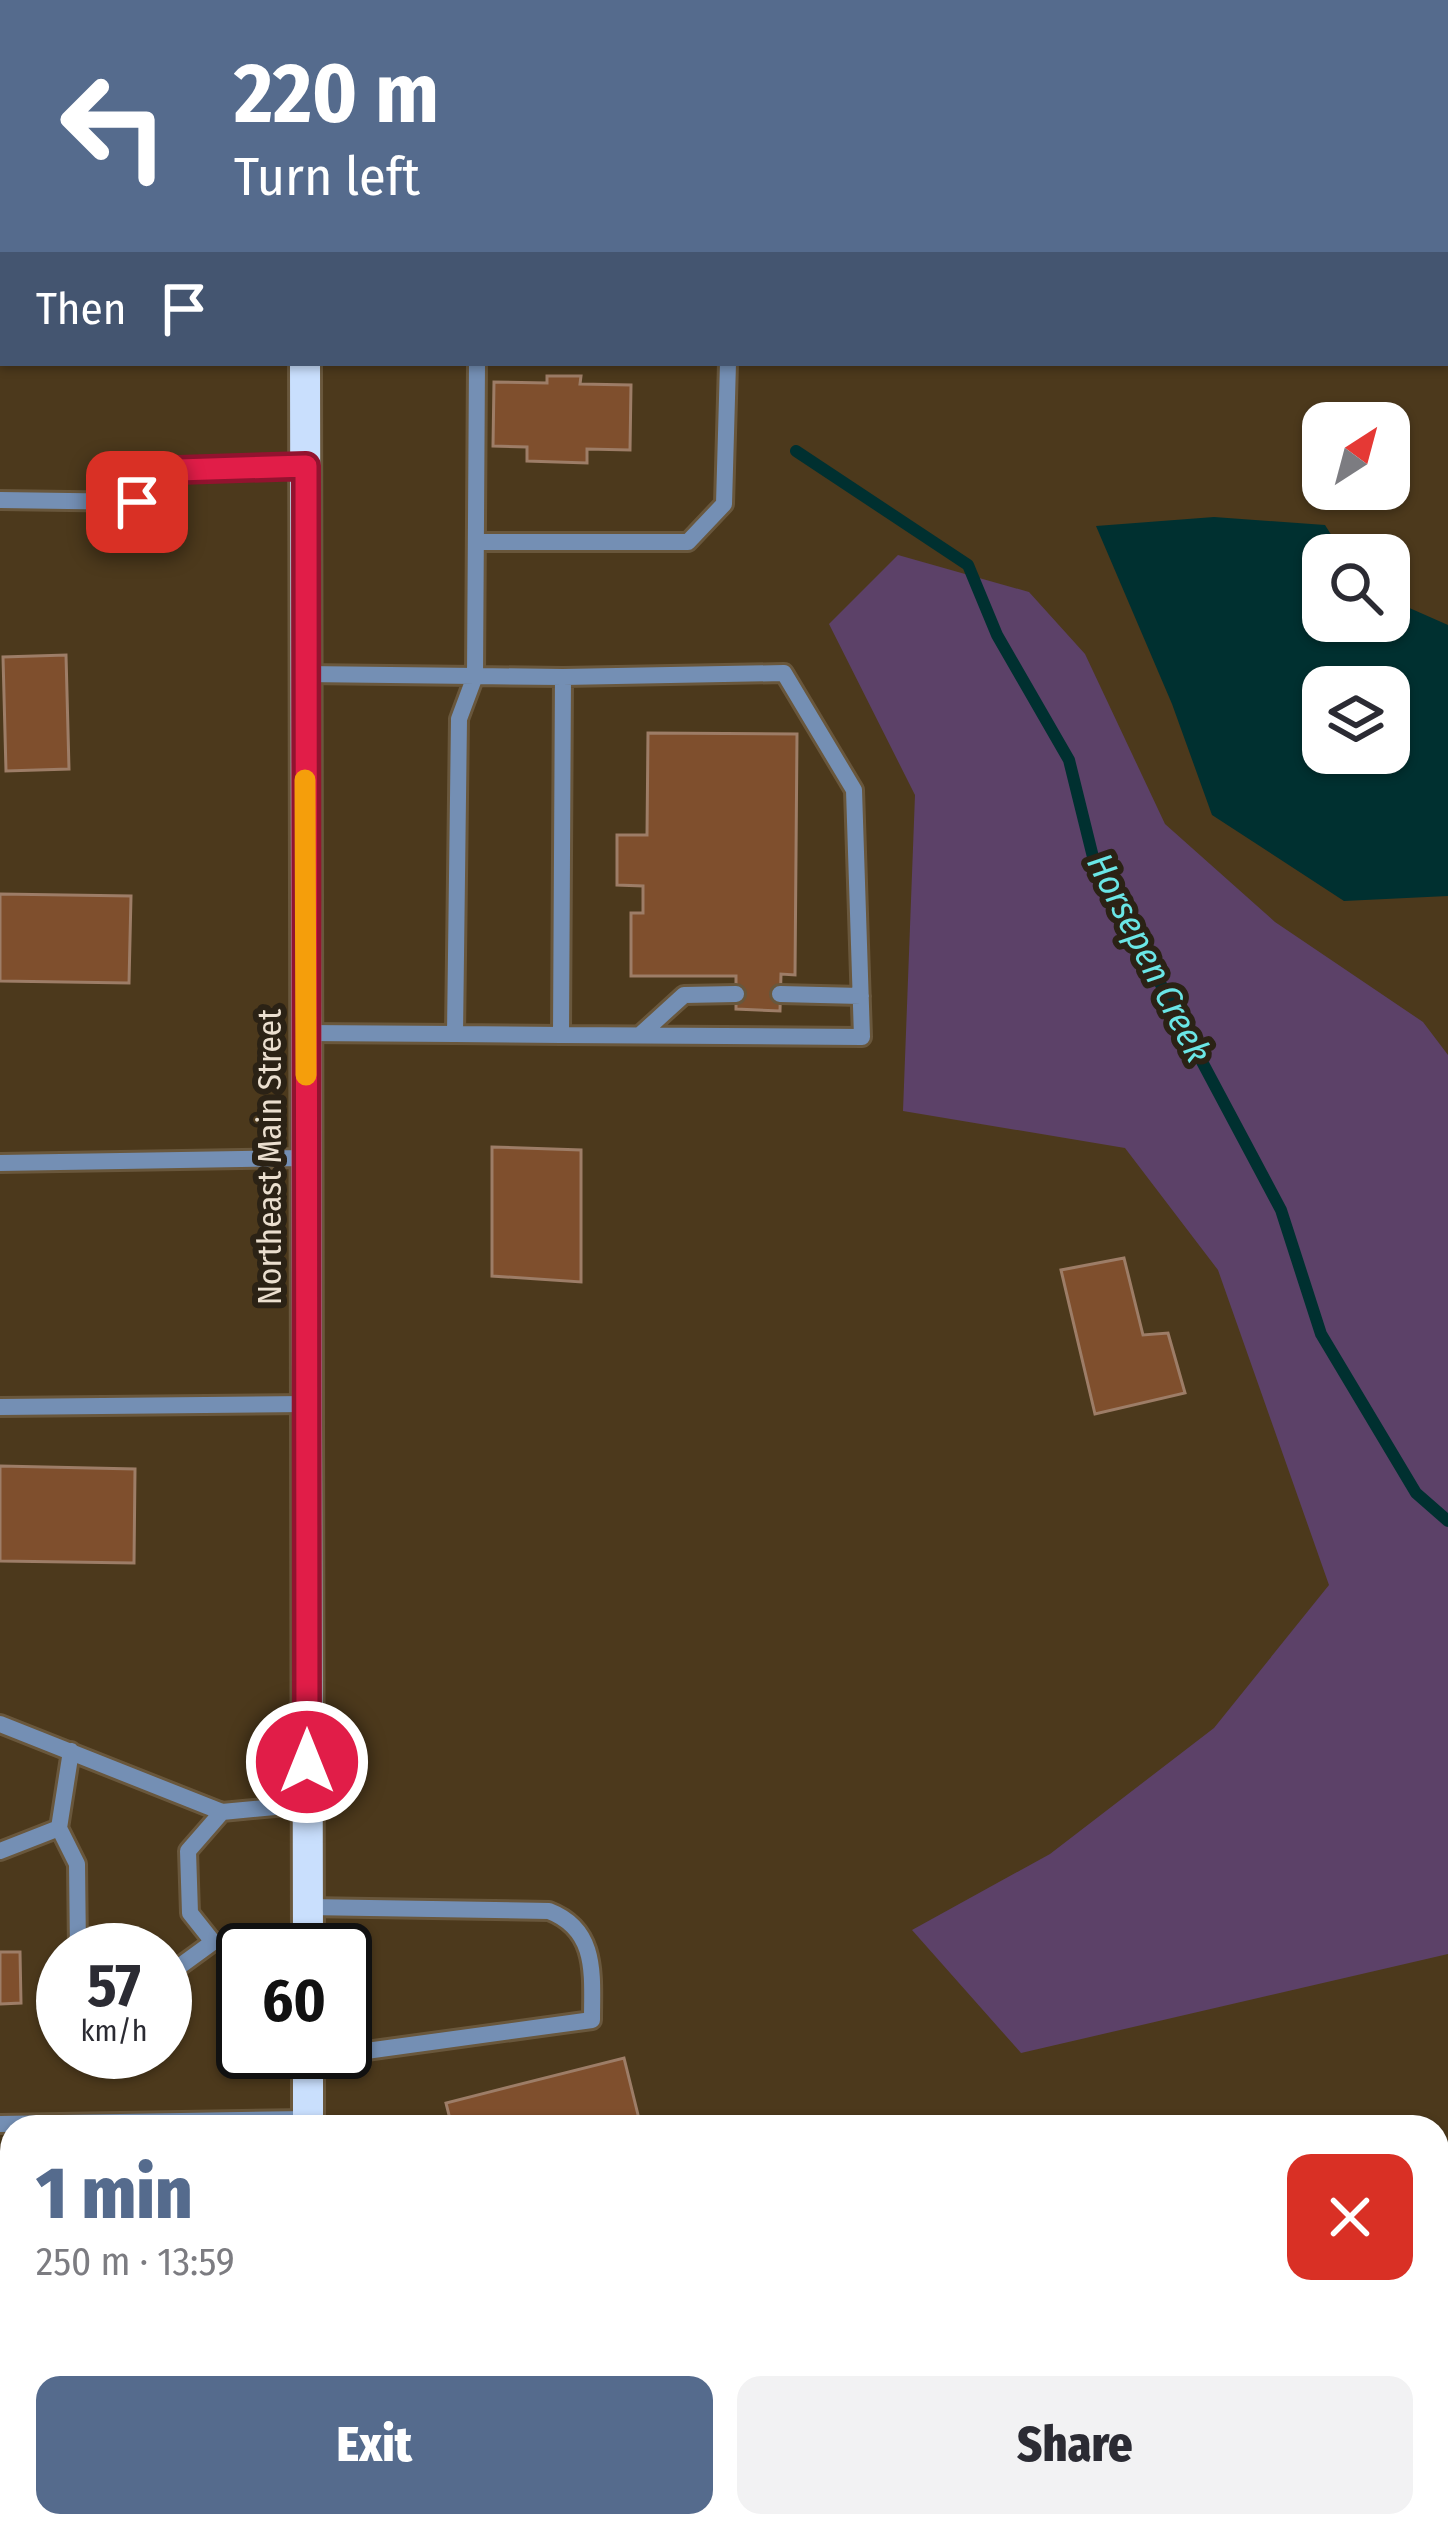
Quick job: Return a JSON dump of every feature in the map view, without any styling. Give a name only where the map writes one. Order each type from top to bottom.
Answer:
[{"type":"main road","name":"Northeast Main Street","points":[[304,366],[308,1923]]},
{"type":"main road","points":[[308,2079],[308,2115]]},
{"type":"lane","points":[[455,1034],[459,719],[475,676],[477,366]]},
{"type":"lane","points":[[476,542],[688,542],[724,504],[728,366]]},
{"type":"lane","points":[[0,500],[137,502],[178,470],[306,466]]},
{"type":"lane","points":[[305,674],[784,673],[854,790],[862,1037],[306,1033]]},
{"type":"lane","points":[[561,1034],[563,677]]},
{"type":"lane","points":[[640,1035],[684,994],[736,994]]},
{"type":"lane","points":[[780,994],[861,996]]},
{"type":"lane","points":[[0,1163],[305,1158]]},
{"type":"lane","points":[[0,1407],[306,1404]]},
{"type":"lane","points":[[0,1724],[222,1812],[307,1804]]},
{"type":"lane","points":[[70,1751],[59,1828],[77,1864],[78,1923]]},
{"type":"lane","points":[[213,1942],[190,1913],[188,1851],[222,1812]]},
{"type":"lane","points":[[0,1852],[59,1828]]},
{"type":"lane","points":[[308,1907],[549,1910],[569,1918],[585,1937],[592,1961],[592,2020],[372,2047]]},
{"type":"lane","points":[[192,1957],[216,1942]]},
{"type":"shaded area","points":[[898,555],[1029,592],[1085,654],[1165,824],[1275,922],[1423,1022],[1448,1055],[1448,1954],[1021,2053],[912,1930],[1050,1854],[1214,1728],[1329,1585],[1218,1270],[1125,1148],[903,1111],[915,795],[829,624]]},
{"type":"water","points":[[1214,517],[1325,525],[1331,534],[1302,534],[1302,642],[1410,642],[1410,608],[1448,625],[1448,896],[1344,901],[1212,815],[1172,704],[1096,526]]},
{"type":"building","points":[[547,376],[581,376],[580,384],[631,385],[630,450],[587,449],[587,463],[527,461],[527,447],[493,446],[494,382],[547,383]]},
{"type":"building","points":[[66,655],[69,769],[6,771],[3,657]]},
{"type":"building","points":[[648,733],[797,734],[795,975],[781,974],[780,1011],[736,1009],[736,976],[631,976],[631,913],[643,913],[643,886],[617,885],[617,835],[647,835]]},
{"type":"building","points":[[0,894],[131,896],[129,983],[0,981]]},
{"type":"building","points":[[492,1147],[581,1150],[581,1282],[492,1276]]},
{"type":"building","points":[[1124,1258],[1143,1335],[1168,1333],[1185,1393],[1095,1414],[1061,1270]]},
{"type":"building","points":[[0,1466],[135,1469],[134,1563],[0,1561]]},
{"type":"building","points":[[0,1952],[20,1952],[21,2003],[0,2004]]},
{"type":"building","points":[[624,2058],[638,2115],[449,2115],[446,2103]]},
{"type":"waterway","name":"Horsepen Creek","points":[[796,451],[968,565],[997,635],[1069,760],[1093,857],[1281,1210],[1321,1334],[1416,1493],[1448,1521]]},
{"type":"slow traffic","points":[[305,780],[306,1075]]},
{"type":"route","points":[[137,502],[178,470],[306,466],[307,1762]]}]
